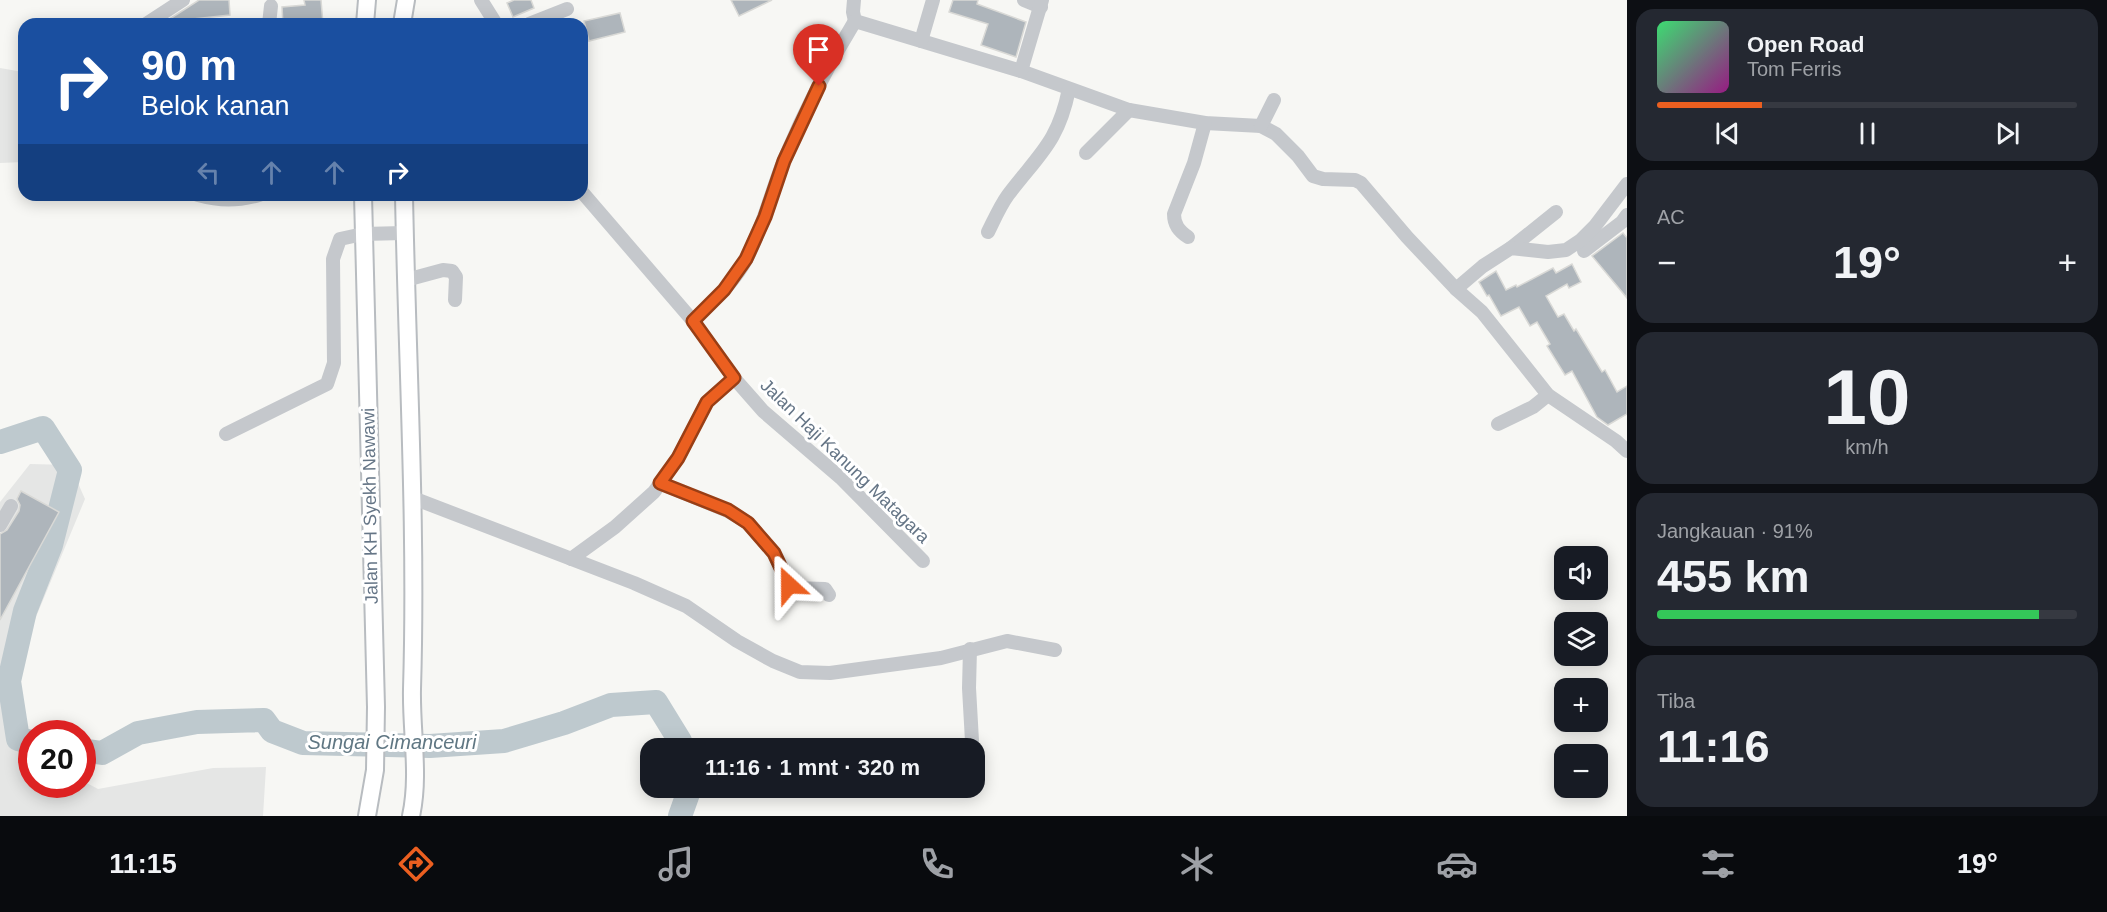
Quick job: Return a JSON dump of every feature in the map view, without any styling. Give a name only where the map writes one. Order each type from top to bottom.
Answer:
[{"type":"main road","points":[[366,18],[367,0]]},
{"type":"main road","points":[[403,18],[406,0]]},
{"type":"main road","name":"Jalan KH Syekh Nawawi","points":[[363,201],[376,707],[375,770],[367,816]]},
{"type":"main road","points":[[404,201],[413,498],[412,712],[415,798],[411,816]]},
{"type":"street","points":[[155,18],[183,0]]},
{"type":"street","points":[[693,321],[724,290],[746,259],[765,217],[784,161],[802,119],[855,21],[854,0]]},
{"type":"street","points":[[921,41],[933,0]]},
{"type":"street","points":[[1021,71],[1042,4],[1024,0]]},
{"type":"street","points":[[483,1],[493,18]]},
{"type":"street","points":[[270,18],[271,6]]},
{"type":"street","points":[[544,18],[567,9]]},
{"type":"street","points":[[855,21],[970,54],[1129,110],[1205,123],[1261,126],[1276,134],[1298,156],[1312,176],[1323,179],[1355,180],[1361,183],[1407,237],[1456,289],[1482,312],[1548,395],[1627,451]]},
{"type":"street","points":[[988,232],[1007,197],[1057,132],[1065,111],[1069,89]]},
{"type":"street","points":[[1261,126],[1274,100]]},
{"type":"street","points":[[1086,153],[1129,110]]},
{"type":"street","points":[[1188,237],[1180,232],[1174,223],[1174,214],[1194,163],[1205,123]]},
{"type":"street","points":[[1511,248],[1548,252],[1566,250],[1581,240],[1595,226],[1627,184]]},
{"type":"street","name":"Jalan Haji Kanung Matagara","points":[[588,199],[693,321],[734,378],[763,411],[842,479],[923,561]]},
{"type":"street","points":[[1456,289],[1556,212]]},
{"type":"street","points":[[1584,251],[1625,221]]},
{"type":"street","points":[[226,434],[327,384],[334,363],[333,259],[340,239],[363,234],[404,233]]},
{"type":"street","points":[[406,280],[443,270],[452,271],[456,277],[455,300]]},
{"type":"street","points":[[571,559],[615,527],[654,492],[678,458],[707,402],[734,378]]},
{"type":"street","points":[[1498,424],[1533,407],[1548,395]]},
{"type":"street","points":[[660,483],[728,510],[748,523],[774,553],[792,588],[825,589],[830,595]]},
{"type":"street","points":[[413,498],[686,606],[737,641],[772,661],[800,672],[830,673],[941,658],[1007,641],[1056,650]]},
{"type":"street","points":[[0,525],[11,506]]},
{"type":"street","points":[[970,649],[969,688],[972,738]]},
{"type":"shaded area","points":[[0,68],[18,71],[18,162],[0,163]]},
{"type":"shaded area","points":[[30,464],[70,465],[85,499],[14,670],[8,722],[18,735],[18,798],[96,798],[96,788],[213,768],[266,767],[263,816],[0,816],[0,502]]},
{"type":"building","points":[[199,0],[229,0],[230,15],[171,18]]},
{"type":"building","points":[[304,0],[321,0],[322,18],[283,18],[282,7],[305,5]]},
{"type":"building","points":[[514,0],[531,0],[534,8],[513,17],[507,3]]},
{"type":"building","points":[[731,0],[772,0],[739,16]]},
{"type":"building","points":[[953,0],[978,0],[977,4],[1026,22],[1016,57],[981,45],[988,24],[949,12]]},
{"type":"building","points":[[620,13],[625,32],[589,41],[588,20]]},
{"type":"building","points":[[1623,233],[1627,238],[1627,298],[1592,256]]},
{"type":"building","points":[[1572,264],[1581,282],[1569,288],[1567,284],[1546,296],[1558,317],[1564,314],[1574,331],[1576,329],[1602,372],[1605,370],[1617,392],[1627,386],[1627,414],[1608,425],[1597,417],[1572,371],[1565,375],[1547,346],[1550,344],[1537,322],[1530,326],[1519,307],[1501,316],[1479,282],[1496,271],[1506,290],[1516,285],[1517,287],[1553,268],[1556,273]]},
{"type":"building","points":[[21,491],[59,512],[0,620],[0,534],[7,530],[19,511],[20,505],[17,499]]},
{"type":"waterway","name":"Sungai Cimanceuri","points":[[0,442],[43,428],[70,470],[51,545],[25,611],[9,681],[18,739]]},
{"type":"waterway","name":"Sungai Cimanceuri","points":[[96,752],[102,753],[138,733],[197,722],[264,720],[272,731],[303,743],[430,746],[504,741],[564,723],[611,705],[656,702],[678,738]]},
{"type":"waterway","name":"Sungai Cimanceuri","points":[[680,816],[686,798]]},
{"type":"route","points":[[789,585],[774,553],[748,523],[728,510],[660,483],[678,458],[707,402],[734,378],[693,321],[724,290],[746,259],[765,217],[784,161],[819,86]]}]
